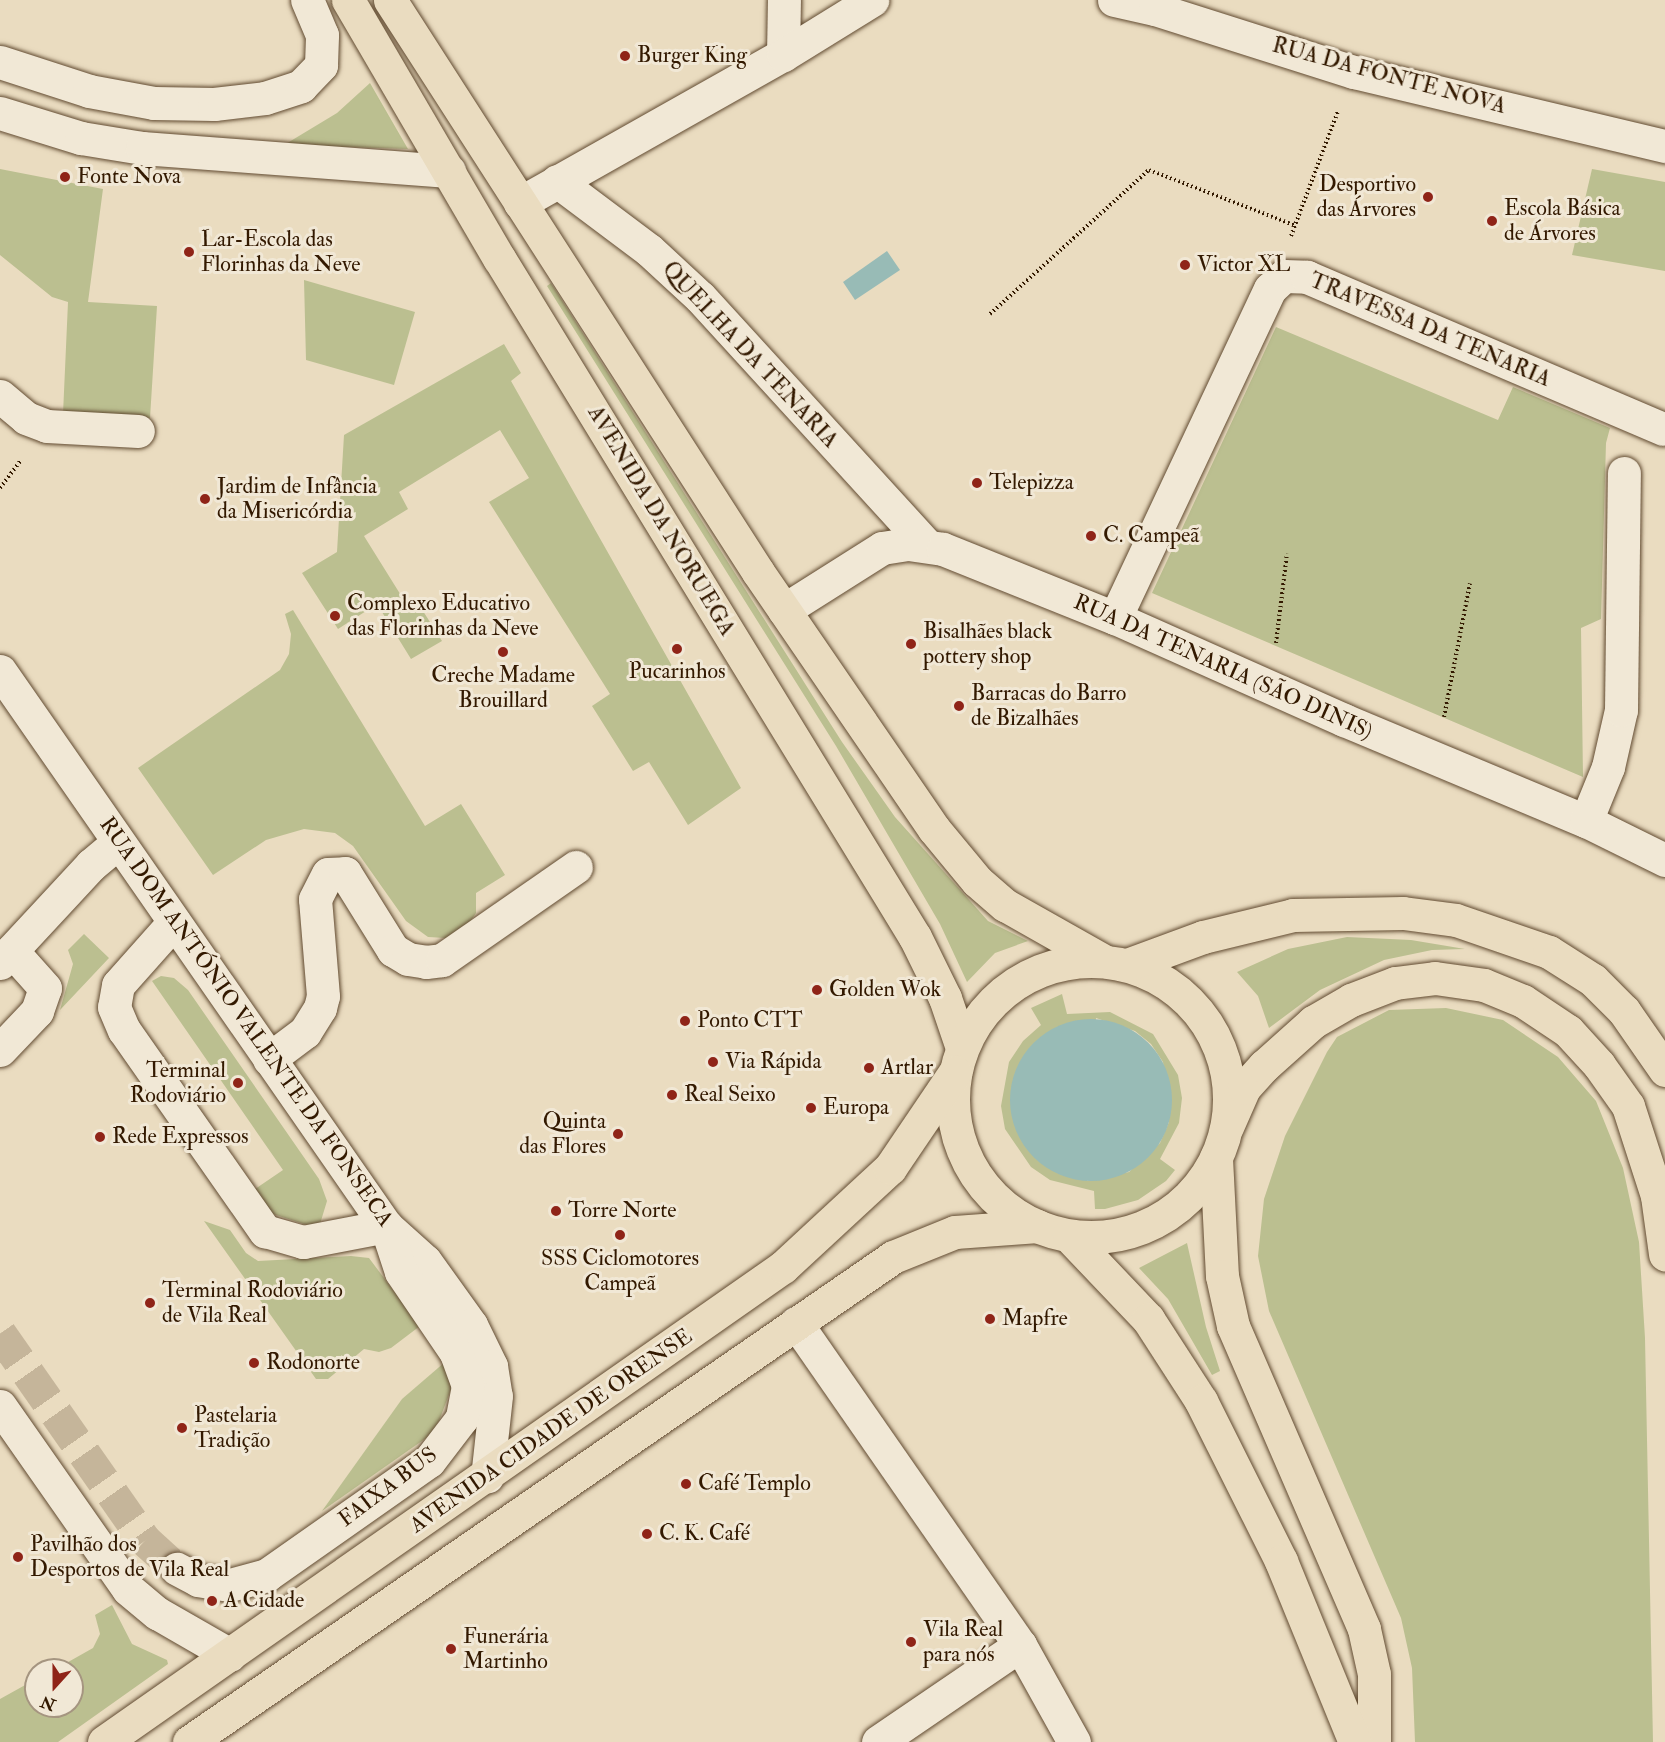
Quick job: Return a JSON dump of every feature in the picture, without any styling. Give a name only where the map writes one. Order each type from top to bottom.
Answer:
[{"type":"main road","name":"AVENIDA DA NORUEGA","points":[[348,0],[449,171],[915,937],[945,998],[958,1060]]},
{"type":"main road","points":[[390,0],[784,610],[962,864],[1018,914],[1115,963],[1172,987],[1201,1014],[1216,1040],[1227,1068],[1230,1097],[1227,1127]]},
{"type":"main road","points":[[1115,963],[1203,937],[1293,915],[1403,913],[1456,920],[1549,952],[1593,980],[1623,1011],[1665,1070]]},
{"type":"main road","name":"AVENIDA CIDADE DE ORENSE","points":[[104,1742],[487,1477],[799,1255],[890,1168],[992,1001],[1016,982],[1043,968],[1073,961],[1115,963]]},
{"type":"main road","points":[[958,1060],[952,1104],[957,1135],[969,1164],[987,1190],[1011,1211],[1038,1226],[1069,1236],[1120,1234],[1167,1215],[1187,1200],[1216,1158],[1244,1088],[1264,1066],[1314,1022],[1351,1000],[1395,983],[1435,978],[1484,985],[1523,1001],[1568,1031],[1599,1065],[1628,1106],[1657,1196],[1665,1254]]},
{"type":"main road","points":[[1216,1158],[1222,1276],[1233,1326],[1364,1629],[1374,1674],[1374,1742]]},
{"type":"main road","points":[[189,1742],[796,1323],[917,1244],[955,1232],[1038,1226]]},
{"type":"main road","points":[[1069,1236],[1148,1319],[1202,1401],[1281,1561],[1355,1742]]},
{"type":"street","points":[[0,62],[89,90],[154,103],[195,105],[265,98],[300,86],[321,65],[322,35],[307,0]]},
{"type":"street","points":[[783,55],[784,0]]},
{"type":"street","points":[[520,203],[783,55],[872,0]]},
{"type":"street","name":"RUA DA FONTE NOVA","points":[[1114,0],[1155,9],[1354,72],[1665,146]]},
{"type":"street","points":[[0,113],[50,130],[124,145],[449,171]]},
{"type":"street","name":"QUELHA DA TENARIA","points":[[557,182],[649,250],[700,297],[927,546]]},
{"type":"street","name":"TRAVESSA DA TENARIA","points":[[1115,618],[1270,289],[1284,276],[1307,277],[1663,429]]},
{"type":"street","points":[[0,396],[27,418],[47,426],[138,431]]},
{"type":"street","points":[[1586,821],[1608,766],[1621,710],[1624,473]]},
{"type":"street","name":"RUA DA TENARIA (SÃO DINIS)","points":[[784,610],[882,548],[927,546],[998,569],[1115,618],[1427,756],[1586,821],[1665,860]]},
{"type":"street","name":"RUA DOM ANTÓNIO VALENTE DA FONSECA","points":[[0,671],[386,1226],[430,1267],[486,1352],[494,1381],[496,1410],[487,1477]]},
{"type":"street","points":[[0,1050],[37,1011],[45,988],[6,957],[91,865],[118,842]]},
{"type":"street","points":[[269,1059],[305,1032],[320,1008],[323,989],[315,899],[328,874],[345,873],[393,950],[408,959],[426,962],[442,960],[576,867]]},
{"type":"street","points":[[174,922],[127,971],[114,1002],[124,1030],[160,1084],[265,1231],[303,1242],[386,1226]]},
{"type":"street","name":"FAIXA BUS","points":[[177,1569],[218,1584],[258,1580],[419,1469],[456,1429],[466,1407],[464,1370],[401,1272],[386,1226]]},
{"type":"street","points":[[796,1323],[1020,1645],[1074,1742]]},
{"type":"street","points":[[0,1406],[128,1589],[157,1613],[230,1655]]},
{"type":"street","points":[[878,1742],[1020,1645]]},
{"type":"path","points":[[1284,276],[1293,225],[1354,72]]},
{"type":"path","points":[[990,314],[1149,170],[1293,225]]},
{"type":"path","points":[[1263,684],[1276,641],[1287,554]]},
{"type":"path","points":[[1427,756],[1447,710],[1470,583]]},
{"type":"green space","points":[[370,83],[408,149],[284,145],[337,113]]},
{"type":"green space","points":[[0,169],[103,189],[88,302],[157,306],[150,418],[63,414],[68,302],[52,297],[0,255]]},
{"type":"green space","points":[[1592,169],[1665,182],[1665,271],[1572,255]]},
{"type":"green space","points":[[304,280],[415,312],[394,385],[306,360]]},
{"type":"green space","points":[[551,283],[842,742],[895,817],[988,921],[1028,941],[995,953],[967,982],[940,924],[836,746],[547,286]]},
{"type":"green space","points":[[1276,327],[1498,420],[1513,387],[1610,428],[1606,443],[1601,619],[1581,628],[1583,777],[1152,593]]},
{"type":"green space","points":[[504,344],[521,373],[511,381],[741,788],[688,825],[649,762],[633,771],[592,706],[610,694],[489,502],[529,478],[500,430],[399,492],[408,509],[364,536],[407,605],[416,600],[442,641],[411,659],[377,604],[338,629],[302,573],[337,552],[344,435]]},
{"type":"green space","points":[[293,610],[425,826],[461,804],[505,875],[476,893],[476,913],[465,929],[446,938],[428,937],[406,921],[353,846],[335,833],[304,829],[266,840],[213,875],[138,768],[280,670],[289,654],[291,634],[285,614]]},
{"type":"green space","points":[[84,934],[109,958],[60,1010],[73,964],[68,950]]},
{"type":"green space","points":[[1347,937],[1411,940],[1465,949],[1432,950],[1384,960],[1320,990],[1269,1028],[1258,996],[1237,972],[1288,949]]},
{"type":"green space","points":[[161,976],[174,978],[188,990],[319,1179],[327,1201],[320,1224],[310,1226],[273,1214],[252,1191],[283,1170],[152,981]]},
{"type":"green space","points":[[1062,994],[1067,1014],[1110,1012],[1153,1034],[1178,1075],[1182,1098],[1179,1123],[1160,1159],[1175,1170],[1166,1181],[1138,1200],[1105,1209],[1095,1209],[1094,1191],[1050,1180],[1031,1167],[1005,1129],[1001,1106],[1009,1062],[1023,1041],[1041,1025],[1031,1008]],"holes":[[[1096,1018],[1135,1031],[1151,1044],[1163,1062],[1169,1122],[1160,1143],[1129,1172],[1087,1181]]]},
{"type":"green space","points":[[1446,1008],[1503,1020],[1558,1057],[1596,1101],[1623,1168],[1639,1242],[1645,1338],[1653,1742],[1415,1742],[1412,1668],[1401,1618],[1269,1311],[1258,1256],[1264,1199],[1285,1136],[1327,1052],[1337,1037],[1389,1010]]},
{"type":"green space","points":[[204,1221],[230,1230],[246,1253],[258,1261],[351,1256],[369,1258],[420,1326],[391,1348],[379,1352],[364,1349],[328,1379],[316,1379]]},
{"type":"green space","points":[[1187,1243],[1206,1327],[1220,1371],[1212,1375],[1168,1299],[1139,1268]]},
{"type":"green space","points":[[445,1362],[453,1384],[439,1421],[429,1436],[322,1511],[402,1399]]},
{"type":"green space","points":[[112,1605],[132,1644],[167,1660],[168,1664],[58,1742],[0,1742],[0,1699],[24,1686],[24,1718],[84,1718],[84,1658],[75,1658],[93,1648],[100,1634],[95,1615]]},
{"type":"water","points":[[887,251],[900,270],[855,300],[843,282]]},
{"type":"water","points":[[1091,1019],[1122,1025],[1148,1043],[1166,1069],[1172,1100],[1166,1131],[1148,1157],[1122,1175],[1091,1181],[1060,1175],[1034,1157],[1016,1131],[1010,1100],[1016,1069],[1034,1043],[1060,1025]]},
{"type":"tunnel","points":[[0,1333],[145,1540],[177,1569]]},
{"type":"place","name":"Burger King","points":[[625,56]]},
{"type":"place","name":"Fonte Nova","points":[[65,177]]},
{"type":"place","name":"Desportivo das Árvores","points":[[1428,197]]},
{"type":"place","name":"Escola Básica de Árvores","points":[[1492,221]]},
{"type":"place","name":"Lar-Escola das Florinhas da Neve","points":[[189,252]]},
{"type":"place","name":"Victor XL","points":[[1185,265]]},
{"type":"place","name":"Telepizza","points":[[977,483]]},
{"type":"place","name":"Jardim de Infância da Misericórdia","points":[[205,499]]},
{"type":"place","name":"C. Campeã","points":[[1091,536]]},
{"type":"place","name":"Complexo Educativo das Florinhas da Neve","points":[[335,616]]},
{"type":"place","name":"Bisalhães black pottery shop","points":[[911,644]]},
{"type":"place","name":"Pucarinhos","points":[[677,649]]},
{"type":"place","name":"Creche Madame Brouillard","points":[[503,652]]},
{"type":"place","name":"Barracas do Barro de Bizalhães","points":[[959,706]]},
{"type":"place","name":"Golden Wok","points":[[817,990]]},
{"type":"place","name":"Ponto CTT","points":[[685,1021]]},
{"type":"place","name":"Via Rápida","points":[[713,1062]]},
{"type":"place","name":"Artlar","points":[[869,1068]]},
{"type":"place","name":"Terminal Rodoviário","points":[[238,1083]]},
{"type":"place","name":"Real Seixo","points":[[672,1095]]},
{"type":"place","name":"Europa","points":[[811,1108]]},
{"type":"place","name":"Quinta das Flores","points":[[618,1134]]},
{"type":"place","name":"Rede Expressos","points":[[100,1137]]},
{"type":"place","name":"Torre Norte","points":[[556,1211]]},
{"type":"place","name":"SSS Ciclomotores Campeã","points":[[620,1235]]},
{"type":"place","name":"Terminal Rodoviário de Vila Real","points":[[150,1303]]},
{"type":"place","name":"Mapfre","points":[[990,1319]]},
{"type":"place","name":"Rodonorte","points":[[254,1363]]},
{"type":"place","name":"Pastelaria Tradição","points":[[182,1428]]},
{"type":"place","name":"Café Templo","points":[[686,1484]]},
{"type":"place","name":"C. K. Café","points":[[647,1534]]},
{"type":"place","name":"Pavilhão dos Desportos de Vila Real","points":[[18,1557]]},
{"type":"place","name":"A Cidade","points":[[212,1601]]},
{"type":"place","name":"Vila Real para nós","points":[[911,1642]]},
{"type":"place","name":"Funerária Martinho","points":[[451,1649]]}]
